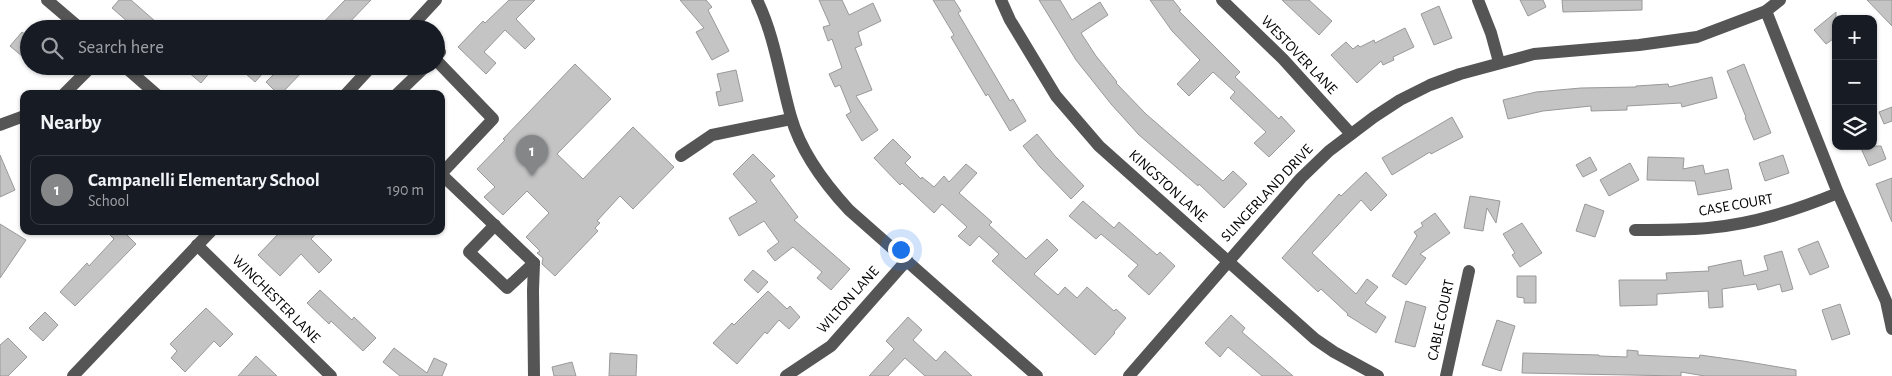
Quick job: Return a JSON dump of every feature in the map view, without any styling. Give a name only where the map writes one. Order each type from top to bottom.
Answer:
[{"type":"street","points":[[47,0],[70,20]]},
{"type":"street","points":[[420,20],[436,0]]},
{"type":"street","points":[[757,0],[769,29],[791,119],[812,163],[835,195],[849,210],[1037,376]]},
{"type":"street","name":"KINGSTON LANE","points":[[1001,0],[1010,20],[1056,96],[1099,146],[1315,338],[1334,352],[1378,376]]},
{"type":"street","name":"WESTOVER LANE","points":[[1222,0],[1283,59],[1351,134]]},
{"type":"street","points":[[1478,0],[1491,33],[1499,62]]},
{"type":"street","name":"SLINGERLAND DRIVE","points":[[1129,376],[1227,260],[1300,178],[1329,151],[1400,100],[1430,85],[1499,62],[1534,54],[1639,46],[1697,37],[1766,11],[1780,0]]},
{"type":"street","points":[[1766,11],[1838,193],[1889,299],[1892,329]]},
{"type":"street","points":[[445,69],[493,119],[445,170]]},
{"type":"street","points":[[68,90],[83,75]]},
{"type":"street","points":[[134,75],[151,90]]},
{"type":"street","points":[[350,90],[364,75]]},
{"type":"street","points":[[401,90],[417,75]]},
{"type":"street","points":[[0,125],[20,118]]},
{"type":"street","points":[[681,156],[712,135],[791,119]]},
{"type":"street","points":[[445,178],[534,262],[534,376]]},
{"type":"street","name":"CASE COURT","points":[[1635,230],[1709,228],[1746,223],[1778,215],[1838,193]]},
{"type":"street","points":[[495,225],[469,252],[507,288],[534,262]]},
{"type":"street","points":[[73,376],[207,235]]},
{"type":"street","name":"WINCHESTER LANE","points":[[197,245],[331,376]]},
{"type":"street","name":"WILTON LANE","points":[[786,376],[831,346],[907,260]]},
{"type":"street","name":"CABLE COURT","points":[[1446,376],[1469,271]]},
{"type":"building","points":[[119,0],[131,0],[154,20],[126,20],[112,8]]},
{"type":"building","points":[[345,0],[371,0],[352,20],[326,20]]},
{"type":"building","points":[[509,0],[535,0],[516,19],[535,39],[525,49],[505,30],[484,52],[496,63],[486,74],[458,47],[483,21],[485,23]]},
{"type":"building","points":[[680,0],[706,0],[712,7],[708,10],[729,51],[712,60],[696,32],[704,28]]},
{"type":"building","points":[[819,0],[842,0],[849,15],[873,3],[881,21],[858,32],[862,45],[855,48],[872,90],[856,96],[878,130],[862,141],[846,115],[851,112],[840,85],[835,87],[829,74],[842,68],[832,39],[828,41],[823,27],[830,25]]},
{"type":"building","points":[[933,0],[954,0],[961,11],[958,13],[1010,101],[1013,99],[1026,121],[1010,131],[988,94],[986,96],[951,37],[954,35]]},
{"type":"building","points":[[1039,0],[1060,0],[1072,20],[1100,2],[1108,15],[1081,33],[1116,83],[1146,114],[1223,181],[1233,171],[1247,184],[1224,208],[1199,184],[1198,186],[1139,135],[1111,104],[1076,60]]},
{"type":"building","points":[[1150,0],[1173,0],[1181,10],[1179,11],[1240,72],[1235,77],[1279,119],[1281,116],[1295,131],[1269,157],[1254,143],[1266,132],[1230,98],[1235,92],[1213,72],[1189,96],[1177,84],[1200,60],[1172,31]]},
{"type":"building","points":[[1282,0],[1309,0],[1332,21],[1319,35]]},
{"type":"building","points":[[1520,0],[1543,0],[1546,7],[1528,16]]},
{"type":"building","points":[[1562,0],[1642,0],[1642,10],[1563,12]]},
{"type":"building","points":[[1867,0],[1892,0],[1892,26]]},
{"type":"building","points":[[1439,6],[1452,38],[1434,45],[1421,14]]},
{"type":"building","points":[[1832,15],[1832,40],[1826,44],[1814,30]]},
{"type":"building","points":[[1405,28],[1414,47],[1393,57],[1394,60],[1383,65],[1381,61],[1357,83],[1331,55],[1346,42],[1353,49],[1358,45],[1360,47],[1374,40],[1375,43]]},
{"type":"building","points":[[20,34],[20,54],[10,46]]},
{"type":"building","points":[[575,64],[611,99],[557,154],[583,179],[633,127],[674,167],[633,209],[620,196],[597,221],[600,223],[595,228],[598,231],[555,276],[542,264],[543,258],[537,253],[540,251],[526,237],[549,213],[527,191],[503,215],[484,197],[495,187],[477,169]]},
{"type":"building","points":[[1744,64],[1771,133],[1754,140],[1727,71]]},
{"type":"building","points":[[736,70],[743,101],[719,106],[716,92],[721,91],[717,74]]},
{"type":"building","points":[[192,75],[208,75],[201,83]]},
{"type":"building","points":[[247,75],[261,75],[255,82]]},
{"type":"building","points":[[273,75],[299,75],[285,90],[274,90],[266,82]]},
{"type":"building","points":[[1712,77],[1717,98],[1682,107],[1681,103],[1627,106],[1627,110],[1591,111],[1591,106],[1543,111],[1508,119],[1503,100],[1536,92],[1581,88],[1636,87],[1668,84],[1669,87]]},
{"type":"building","points":[[1892,107],[1892,121],[1884,124],[1879,112]]},
{"type":"building","points":[[1452,117],[1463,137],[1431,154],[1430,152],[1392,175],[1382,158]]},
{"type":"building","points":[[1037,134],[1084,186],[1071,199],[1023,146]]},
{"type":"building","points":[[893,139],[911,157],[905,163],[921,179],[922,177],[934,187],[944,176],[949,182],[966,164],[977,173],[959,193],[992,222],[989,225],[1026,259],[1047,239],[1058,250],[1034,274],[1058,295],[1065,287],[1077,298],[1087,287],[1114,311],[1116,309],[1126,318],[1095,355],[992,261],[999,254],[979,236],[970,246],[958,236],[967,227],[942,204],[934,213],[902,183],[900,185],[874,158]]},
{"type":"building","points":[[1877,146],[1881,146],[1886,159],[1869,166],[1862,150],[1877,150]]},
{"type":"building","points":[[753,154],[775,176],[770,180],[798,217],[794,220],[850,269],[831,290],[817,278],[822,272],[793,247],[775,261],[767,251],[779,242],[764,221],[739,236],[729,218],[757,202],[733,174]]},
{"type":"building","points":[[0,155],[15,190],[0,197]]},
{"type":"building","points":[[1783,155],[1789,173],[1765,181],[1759,163]]},
{"type":"building","points":[[1590,157],[1597,170],[1583,177],[1576,165]]},
{"type":"building","points":[[1648,157],[1684,158],[1683,169],[1703,165],[1705,174],[1728,169],[1732,189],[1698,195],[1695,181],[1647,180]]},
{"type":"building","points":[[1630,163],[1639,180],[1609,196],[1600,180]]},
{"type":"building","points":[[1366,172],[1387,195],[1371,211],[1361,200],[1312,253],[1356,294],[1367,279],[1378,287],[1365,303],[1386,317],[1376,333],[1347,315],[1321,289],[1318,292],[1282,258],[1339,194],[1341,196]]},
{"type":"building","points":[[1892,178],[1892,222],[1876,184]]},
{"type":"building","points":[[1470,196],[1500,201],[1496,223],[1487,208],[1483,231],[1464,228]]},
{"type":"building","points":[[1083,201],[1114,228],[1119,222],[1157,255],[1160,252],[1175,266],[1149,295],[1128,276],[1138,265],[1101,234],[1096,239],[1069,216]]},
{"type":"building","points":[[1585,204],[1604,211],[1595,237],[1576,231]]},
{"type":"building","points":[[1435,213],[1450,233],[1420,254],[1426,258],[1406,285],[1392,276],[1417,236],[1414,232],[1423,226],[1421,223]]},
{"type":"building","points":[[1522,223],[1542,253],[1520,267],[1512,255],[1515,253],[1503,234]]},
{"type":"building","points":[[0,224],[26,240],[0,278]]},
{"type":"building","points":[[110,235],[127,235],[136,244],[75,306],[60,292],[87,263],[89,266],[114,239]]},
{"type":"building","points":[[277,235],[314,235],[311,239],[332,260],[319,273],[301,254],[280,276],[258,255]]},
{"type":"building","points":[[1818,241],[1829,267],[1810,275],[1798,249]]},
{"type":"building","points":[[1782,251],[1793,289],[1782,292],[1780,284],[1758,290],[1756,284],[1722,289],[1723,307],[1709,308],[1708,291],[1657,294],[1657,305],[1620,306],[1619,280],[1667,280],[1666,273],[1709,271],[1708,267],[1741,260],[1744,276],[1768,270],[1764,256]]},
{"type":"building","points":[[753,270],[768,282],[758,293],[744,280]]},
{"type":"building","points":[[1517,276],[1536,276],[1536,303],[1524,303],[1524,298],[1517,297]]},
{"type":"building","points":[[320,290],[352,320],[354,317],[376,338],[363,351],[331,321],[329,324],[307,303]]},
{"type":"building","points":[[768,291],[787,309],[790,306],[800,317],[789,329],[779,320],[767,334],[765,332],[737,364],[713,343]]},
{"type":"building","points":[[1406,301],[1426,307],[1415,347],[1395,342]]},
{"type":"building","points":[[1840,304],[1850,334],[1832,340],[1822,310]]},
{"type":"building","points":[[206,308],[233,334],[220,347],[214,341],[185,372],[171,358],[177,351],[170,344]]},
{"type":"building","points":[[45,312],[58,325],[43,341],[29,328]]},
{"type":"building","points":[[1231,315],[1245,328],[1242,332],[1293,376],[1262,376],[1228,347],[1220,357],[1205,343]]},
{"type":"building","points":[[908,317],[922,330],[913,340],[936,361],[945,351],[972,376],[925,376],[905,358],[888,376],[869,376],[894,349],[886,341]]},
{"type":"building","points":[[1497,320],[1515,326],[1501,371],[1482,365]]},
{"type":"building","points":[[8,338],[27,357],[8,376],[0,376],[0,345]]},
{"type":"building","points":[[394,348],[427,373],[434,358],[447,364],[442,376],[400,376],[383,362]]},
{"type":"building","points":[[1627,350],[1638,351],[1638,355],[1699,358],[1700,355],[1743,361],[1796,370],[1796,376],[1705,376],[1681,372],[1681,376],[1522,373],[1523,353],[1627,357]]},
{"type":"building","points":[[610,353],[637,355],[636,376],[609,376]]},
{"type":"building","points":[[256,356],[277,376],[238,376]]},
{"type":"building","points":[[572,362],[576,376],[554,376],[552,367]]},
{"type":"place","name":"Campanelli Elementary School","points":[[532,176]]}]
